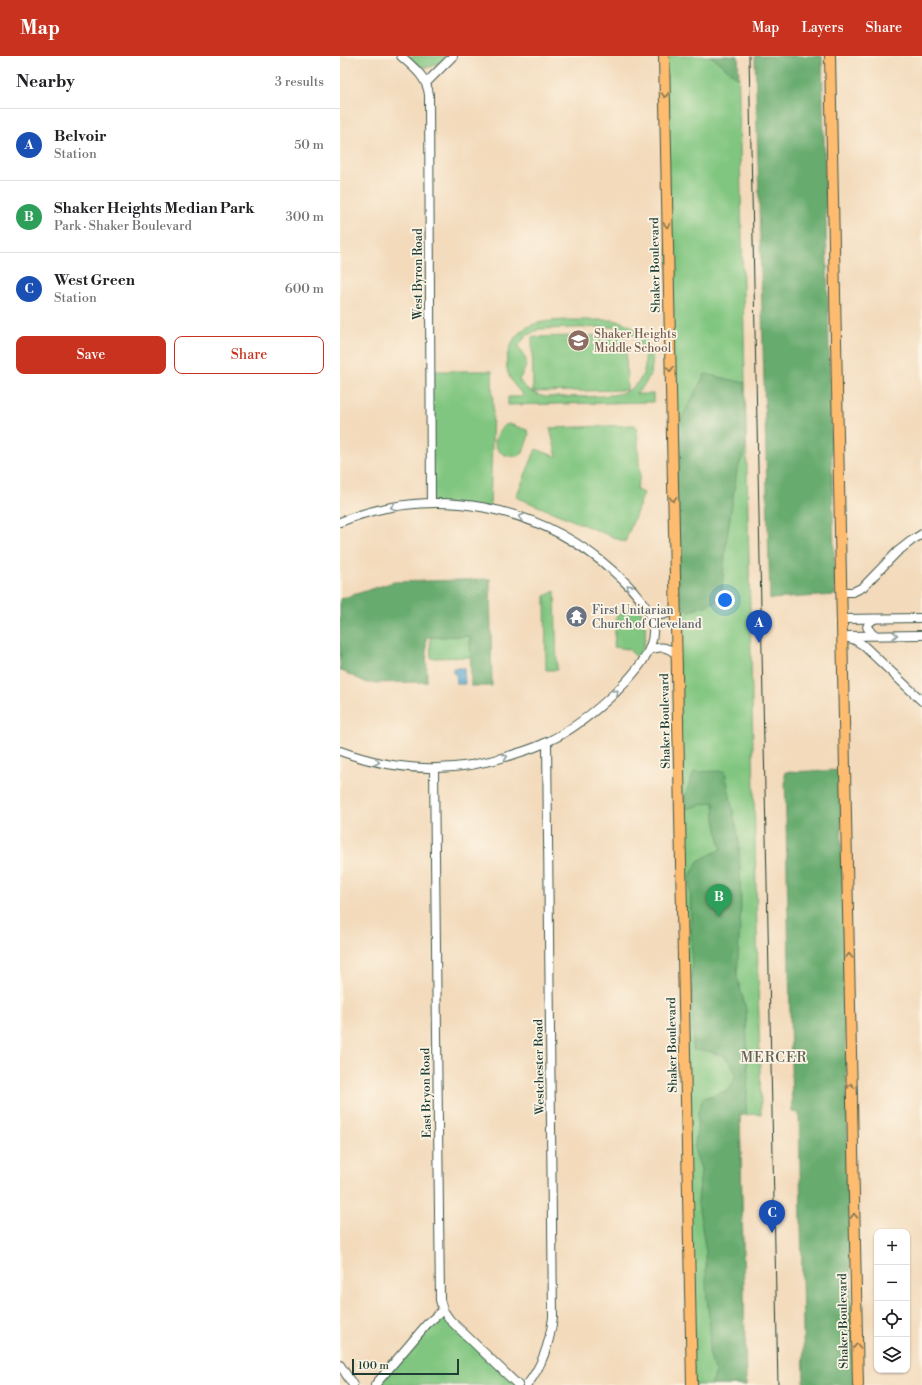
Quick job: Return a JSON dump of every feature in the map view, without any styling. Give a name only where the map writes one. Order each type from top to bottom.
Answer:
[{"type":"main road","name":"Shaker Boulevard","points":[[664,56],[692,1385]]},
{"type":"main road","name":"Shaker Boulevard","points":[[830,56],[858,1385]]},
{"type":"street","points":[[401,56],[419,73],[426,83],[453,56]]},
{"type":"street","name":"West Byron Road","points":[[426,83],[429,95],[431,503]]},
{"type":"street","points":[[340,522],[371,511],[391,507],[431,503],[462,504],[490,508],[519,516],[547,527],[573,541],[599,558],[631,588],[649,613],[653,632],[649,650],[630,677],[606,701],[572,728],[547,742],[495,761],[460,767],[434,769],[402,767],[358,757],[340,751]]},
{"type":"street","points":[[841,592],[853,592],[862,588],[897,552],[922,534]]},
{"type":"street","points":[[649,613],[664,615],[676,608]]},
{"type":"street","points":[[842,619],[922,618]]},
{"type":"street","points":[[873,635],[867,627],[874,619]]},
{"type":"street","points":[[842,636],[922,635]]},
{"type":"street","points":[[842,636],[855,640],[863,645],[922,701]]},
{"type":"street","points":[[649,650],[665,647],[677,655]]},
{"type":"street","name":"Westchester Road","points":[[527,1385],[537,1371],[550,1340],[553,1317],[547,742]]},
{"type":"street","name":"East Bryon Road","points":[[434,769],[440,1293],[443,1310]]},
{"type":"street","points":[[375,1385],[427,1324],[443,1310],[450,1320],[518,1385]]},
{"type":"street","points":[[340,1365],[353,1385]]},
{"type":"green space","points":[[407,56],[447,56],[432,67],[422,67]]},
{"type":"green space","points":[[664,56],[738,56],[761,1114],[740,1115],[746,1385],[692,1385]]},
{"type":"green space","points":[[711,56],[738,56],[739,79]]},
{"type":"green space","points":[[755,56],[822,56],[835,595],[770,599]]},
{"type":"green space","points":[[613,320],[623,322],[639,332],[646,340],[650,348],[652,367],[649,377],[636,394],[653,394],[653,402],[508,405],[508,397],[524,397],[512,382],[508,373],[507,365],[509,350],[513,340],[519,333],[533,324],[541,322]],"holes":[[[610,327],[622,330],[632,335],[644,352],[645,362],[643,372],[638,382],[629,390],[622,393],[602,396],[546,397],[531,392],[519,380],[525,369],[526,360],[518,346],[526,336],[539,329]]]},
{"type":"green space","points":[[626,335],[627,390],[533,392],[532,337]]},
{"type":"green space","points":[[430,371],[492,371],[493,408],[490,508],[431,503]]},
{"type":"green space","points":[[705,374],[745,383],[746,447],[737,471],[726,544],[721,600],[688,612],[678,601],[676,429]]},
{"type":"green space","points":[[509,424],[527,430],[529,435],[523,453],[519,455],[505,455],[496,445],[495,440],[499,431],[503,426]]},
{"type":"green space","points":[[635,425],[637,429],[640,477],[636,490],[644,493],[625,542],[516,497],[536,449],[557,457],[550,428]]},
{"type":"green space","points":[[490,579],[492,686],[471,686],[470,636],[426,637],[427,682],[367,683],[340,670],[340,599],[394,582]]},
{"type":"green space","points":[[555,591],[557,670],[546,670],[545,596]]},
{"type":"green space","points":[[638,605],[644,618],[646,632],[644,645],[638,658],[628,649],[614,647],[616,616]]},
{"type":"green space","points":[[470,636],[471,657],[431,658],[430,637]]},
{"type":"green space","points":[[840,770],[853,1385],[804,1385],[799,1113],[792,1112],[785,772]]},
{"type":"green space","points":[[725,771],[739,841],[741,906],[737,977],[746,1009],[748,1077],[746,1115],[740,1115],[746,1385],[710,1385],[714,1379],[715,1373],[709,1352],[710,1329],[706,1288],[706,1252],[698,1203],[701,1169],[694,1149],[698,1112],[703,1098],[729,1090],[734,1080],[735,1073],[725,1056],[707,1051],[693,1050],[690,877],[698,861],[721,849],[715,819],[714,802],[685,809],[685,795],[694,772]]},
{"type":"green space","points":[[443,1310],[518,1385],[375,1385]]},
{"type":"water","points":[[453,668],[464,668],[465,684],[457,684],[456,674],[453,673]]},
{"type":"tram line","points":[[749,56],[778,1385]]},
{"type":"place","name":"Shaker Heights Middle School","points":[[579,341]]},
{"type":"place","name":"First Unitarian Church of Cleveland","points":[[577,617]]},
{"type":"place","name":"Belvoir","points":[[759,643]]},
{"type":"place","name":"Shaker Heights Median Park","points":[[719,917]]},
{"type":"place","name":"West Green","points":[[772,1233]]},
{"type":"district","name":"MERCER","points":[[774,1057]]}]
